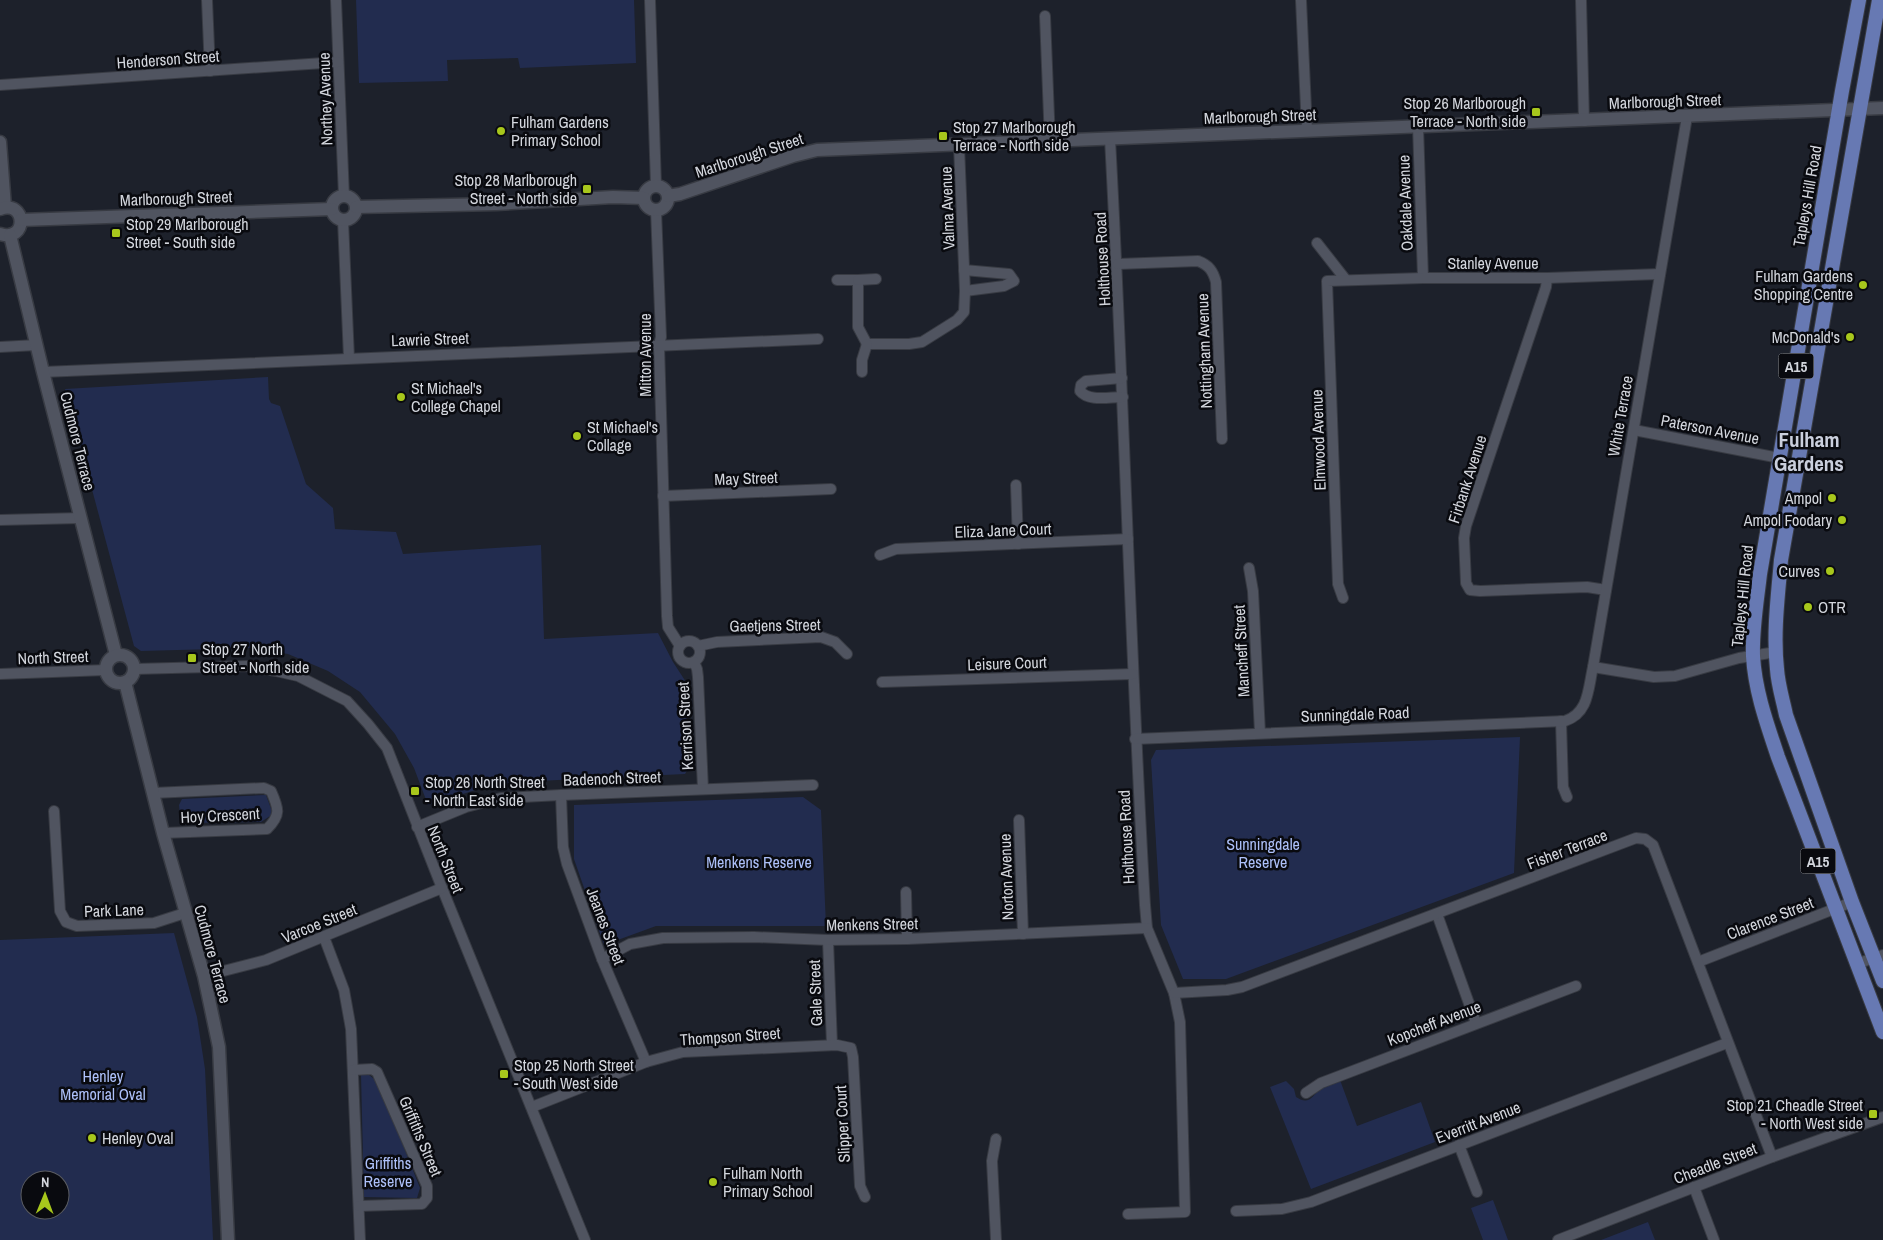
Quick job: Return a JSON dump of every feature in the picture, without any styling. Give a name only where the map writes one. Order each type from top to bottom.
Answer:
[{"type":"main road","name":"Tapleys Hill Road","points":[[1859,0],[1838,110],[1760,574],[1753,655],[1765,718],[1883,1032]]},
{"type":"main road","name":"A15","points":[[1879,0],[1781,560],[1776,618],[1776,652],[1779,686],[1786,715],[1852,902],[1878,956],[1883,981]]},
{"type":"street","points":[[207,0],[210,71]]},
{"type":"street","name":"Northey Avenue","points":[[336,0],[344,197]]},
{"type":"street","points":[[650,0],[656,186]]},
{"type":"street","points":[[1301,0],[1307,130]]},
{"type":"street","points":[[1581,0],[1584,121]]},
{"type":"street","points":[[1044,16],[1050,142]]},
{"type":"street","name":"Henderson Street","points":[[0,85],[338,62]]},
{"type":"street","name":"Marlborough Street","points":[[668,196],[677,195],[793,156],[817,150],[959,146],[1307,130],[1584,121],[1883,108]]},
{"type":"street","name":"White Terrace","points":[[1575,718],[1583,709],[1593,667],[1687,117]]},
{"type":"street","name":"Oakdale Avenue","points":[[1418,126],[1423,278]]},
{"type":"street","name":"Holthouse Road","points":[[1110,139],[1118,264],[1133,674],[1147,928],[1174,993],[1180,1022],[1186,1212],[1128,1214]]},
{"type":"street","points":[[0,142],[3,208],[14,209],[21,220],[19,229],[5,234]]},
{"type":"street","name":"Valma Avenue","points":[[867,344],[909,344],[922,342],[957,320],[964,312],[965,291],[959,146]]},
{"type":"street","points":[[656,186],[665,190],[668,196],[663,208],[656,210],[647,206],[644,198],[648,189],[656,186]]},
{"type":"street","points":[[344,197],[353,201],[356,208],[354,215],[343,220],[335,216],[332,208],[336,199],[344,197]]},
{"type":"street","points":[[356,208],[644,198]]},
{"type":"street","name":"Marlborough Street","points":[[21,220],[332,208]]},
{"type":"street","name":"Mitton Avenue","points":[[656,210],[668,627],[680,646]]},
{"type":"street","points":[[343,220],[350,358]]},
{"type":"street","name":"Cudmore Terrace","points":[[5,234],[37,345],[116,655]]},
{"type":"street","points":[[1317,243],[1346,280]]},
{"type":"street","name":"Nottingham Avenue","points":[[1118,264],[1198,260],[1207,264],[1214,273],[1216,282],[1222,438]]},
{"type":"street","name":"Valma Avenue","points":[[964,270],[1009,274],[1014,281],[1004,286],[965,291]]},
{"type":"street","name":"Stanley Avenue","points":[[1327,281],[1423,278],[1547,278],[1660,274]]},
{"type":"street","name":"Firbank Avenue","points":[[1547,278],[1543,297],[1466,526],[1464,538],[1466,583],[1470,590],[1480,591],[1587,587],[1606,590]]},
{"type":"street","points":[[837,280],[876,279]]},
{"type":"street","points":[[858,280],[858,327],[867,344],[862,360],[862,372]]},
{"type":"street","name":"Elmwood Avenue","points":[[1327,281],[1338,584],[1343,598]]},
{"type":"street","name":"Lawrie Street","points":[[43,372],[659,345],[818,340]]},
{"type":"street","points":[[0,347],[37,345]]},
{"type":"street","points":[[1122,378],[1086,380],[1081,385],[1080,391],[1084,396],[1091,398],[1123,397]]},
{"type":"street","name":"Paterson Avenue","points":[[1634,430],[1780,458]]},
{"type":"street","points":[[1016,485],[1018,544]]},
{"type":"street","name":"May Street","points":[[663,496],[831,489]]},
{"type":"street","points":[[0,520],[81,518]]},
{"type":"street","name":"Eliza Jane Court","points":[[880,555],[896,549],[1128,539]]},
{"type":"street","name":"Mancheff Street","points":[[1249,568],[1253,591],[1260,733]]},
{"type":"street","name":"Gaetjens Street","points":[[698,646],[717,642],[822,637],[835,642],[847,654]]},
{"type":"street","points":[[689,641],[698,646],[699,657],[694,662],[686,663],[679,658],[678,650],[680,646],[689,641]]},
{"type":"street","points":[[1593,667],[1654,677],[1675,676],[1753,655],[1776,652]]},
{"type":"street","points":[[116,655],[129,657],[133,662],[134,669],[131,678],[125,682],[112,680],[106,670],[109,660],[116,655]]},
{"type":"street","name":"Kerrison Street","points":[[694,662],[698,677],[703,789]]},
{"type":"street","name":"North Street","points":[[134,669],[248,666],[298,676],[347,701],[387,748],[417,827],[585,1240]]},
{"type":"street","name":"North Street","points":[[0,674],[106,670]]},
{"type":"street","name":"Leisure Court","points":[[882,682],[1133,674]]},
{"type":"street","name":"Cudmore Terrace","points":[[125,682],[163,833],[204,976],[219,1047],[228,1240]]},
{"type":"street","name":"Sunningdale Road","points":[[1136,739],[1561,721],[1575,718]]},
{"type":"street","points":[[1561,721],[1563,787],[1567,797]]},
{"type":"street","name":"Badenoch Street","points":[[417,827],[466,807],[501,798],[813,785]]},
{"type":"street","name":"Hoy Crescent","points":[[153,793],[264,788],[271,791],[278,811],[276,820],[267,829],[163,833]]},
{"type":"street","name":"Jeanes Street","points":[[561,794],[563,847],[602,959],[646,1062]]},
{"type":"street","name":"Park Lane","points":[[54,811],[60,911],[66,922],[77,926],[154,923],[186,913]]},
{"type":"street","name":"Norton Avenue","points":[[1019,820],[1023,934]]},
{"type":"street","name":"Fisher Terrace","points":[[1174,993],[1227,990],[1242,987],[1636,838],[1646,839],[1653,845],[1772,1157]]},
{"type":"street","name":"Varcoe Street","points":[[204,976],[266,960],[442,888]]},
{"type":"street","points":[[906,892],[907,940]]},
{"type":"street","name":"Clarence Street","points":[[1698,962],[1852,902]]},
{"type":"street","points":[[1437,914],[1476,1023]]},
{"type":"street","name":"Menkens Street","points":[[602,959],[630,944],[663,938],[754,937],[828,940],[907,940],[1147,928]]},
{"type":"street","points":[[324,937],[344,990],[351,1029],[360,1240]]},
{"type":"street","name":"Gale Street","points":[[828,940],[832,1045]]},
{"type":"street","points":[[1856,964],[1878,956]]},
{"type":"street","name":"Kopcheff Avenue","points":[[1306,1093],[1321,1083],[1576,986]]},
{"type":"street","name":"Everritt Avenue","points":[[1236,1211],[1282,1209],[1311,1202],[1727,1043]]},
{"type":"street","name":"Thompson Street","points":[[532,1107],[646,1062],[683,1052],[832,1045],[851,1048]]},
{"type":"street","name":"Slipper Court","points":[[851,1048],[860,1186],[865,1196]]},
{"type":"street","name":"Griffiths Street","points":[[353,1070],[372,1070],[377,1072],[427,1186],[426,1198],[422,1204],[359,1206]]},
{"type":"street","name":"Cheadle Street","points":[[1558,1240],[1772,1157],[1883,1117]]},
{"type":"street","points":[[996,1138],[992,1161],[996,1240]]},
{"type":"street","points":[[1459,1145],[1477,1192]]},
{"type":"street","points":[[1694,1187],[1714,1240]]},
{"type":"green space","points":[[356,0],[634,0],[636,63],[520,68],[518,58],[447,60],[448,81],[359,83]]},
{"type":"green space","points":[[268,377],[269,399],[271,403],[280,406],[306,484],[333,508],[335,529],[396,532],[403,554],[541,545],[544,639],[658,633],[686,682],[688,769],[685,774],[516,782],[485,787],[428,805],[414,768],[395,734],[360,692],[328,671],[288,654],[252,648],[141,651],[134,646],[65,389]]},
{"type":"green space","name":"Sunningdale Reserve","points":[[1520,737],[1514,873],[1226,979],[1183,979],[1161,925],[1151,760],[1156,750]]},
{"type":"green space","points":[[266,795],[273,814],[261,822],[181,823],[179,805],[182,799]]},
{"type":"green space","name":"Menkens Reserve","points":[[803,797],[821,810],[826,926],[656,926],[604,945],[574,859],[574,805]]},
{"type":"green space","name":"Henley Memorial Oval","points":[[174,933],[197,1017],[205,1069],[213,1240],[0,1240],[0,940]]},
{"type":"green space","name":"Griffiths Reserve","points":[[361,1075],[369,1075],[378,1082],[420,1188],[417,1198],[364,1197]]},
{"type":"green space","points":[[1340,1080],[1357,1126],[1421,1102],[1435,1142],[1311,1189],[1270,1087],[1286,1081],[1294,1089],[1296,1097],[1307,1100],[1319,1088]]},
{"type":"green space","points":[[1493,1200],[1508,1240],[1483,1240],[1471,1208]]},
{"type":"green space","points":[[1648,1222],[1655,1240],[1601,1240]]},
{"type":"place","name":"Stop 26 Marlborough Terrace - North side","points":[[1536,112]]},
{"type":"place","name":"Fulham Gardens Primary School","points":[[501,131]]},
{"type":"place","name":"Stop 27 Marlborough Terrace - North side","points":[[943,136]]},
{"type":"place","name":"Stop 28 Marlborough Street - North side","points":[[587,189]]},
{"type":"place","name":"Stop 29 Marlborough Street - South side","points":[[116,233]]},
{"type":"place","name":"Fulham Gardens Shopping Centre","points":[[1863,285]]},
{"type":"place","name":"McDonald's","points":[[1850,337]]},
{"type":"place","name":"St Michael's College Chapel","points":[[401,397]]},
{"type":"place","name":"St Michael's Collage","points":[[577,436]]},
{"type":"place","name":"Ampol","points":[[1832,498]]},
{"type":"place","name":"Ampol Foodary","points":[[1842,520]]},
{"type":"place","name":"Curves","points":[[1830,571]]},
{"type":"place","name":"OTR","points":[[1808,607]]},
{"type":"place","name":"Stop 27 North Street - North side","points":[[192,658]]},
{"type":"place","name":"Stop 26 North Street - North East side","points":[[415,791]]},
{"type":"place","name":"Stop 25 North Street - South West side","points":[[504,1074]]},
{"type":"place","name":"Stop 21 Cheadle Street - North West side","points":[[1873,1114]]},
{"type":"place","name":"Henley Oval","points":[[92,1138]]},
{"type":"place","name":"Fulham North Primary School","points":[[713,1182]]},
{"type":"district","name":"Fulham Gardens","points":[[1809,451]]}]
